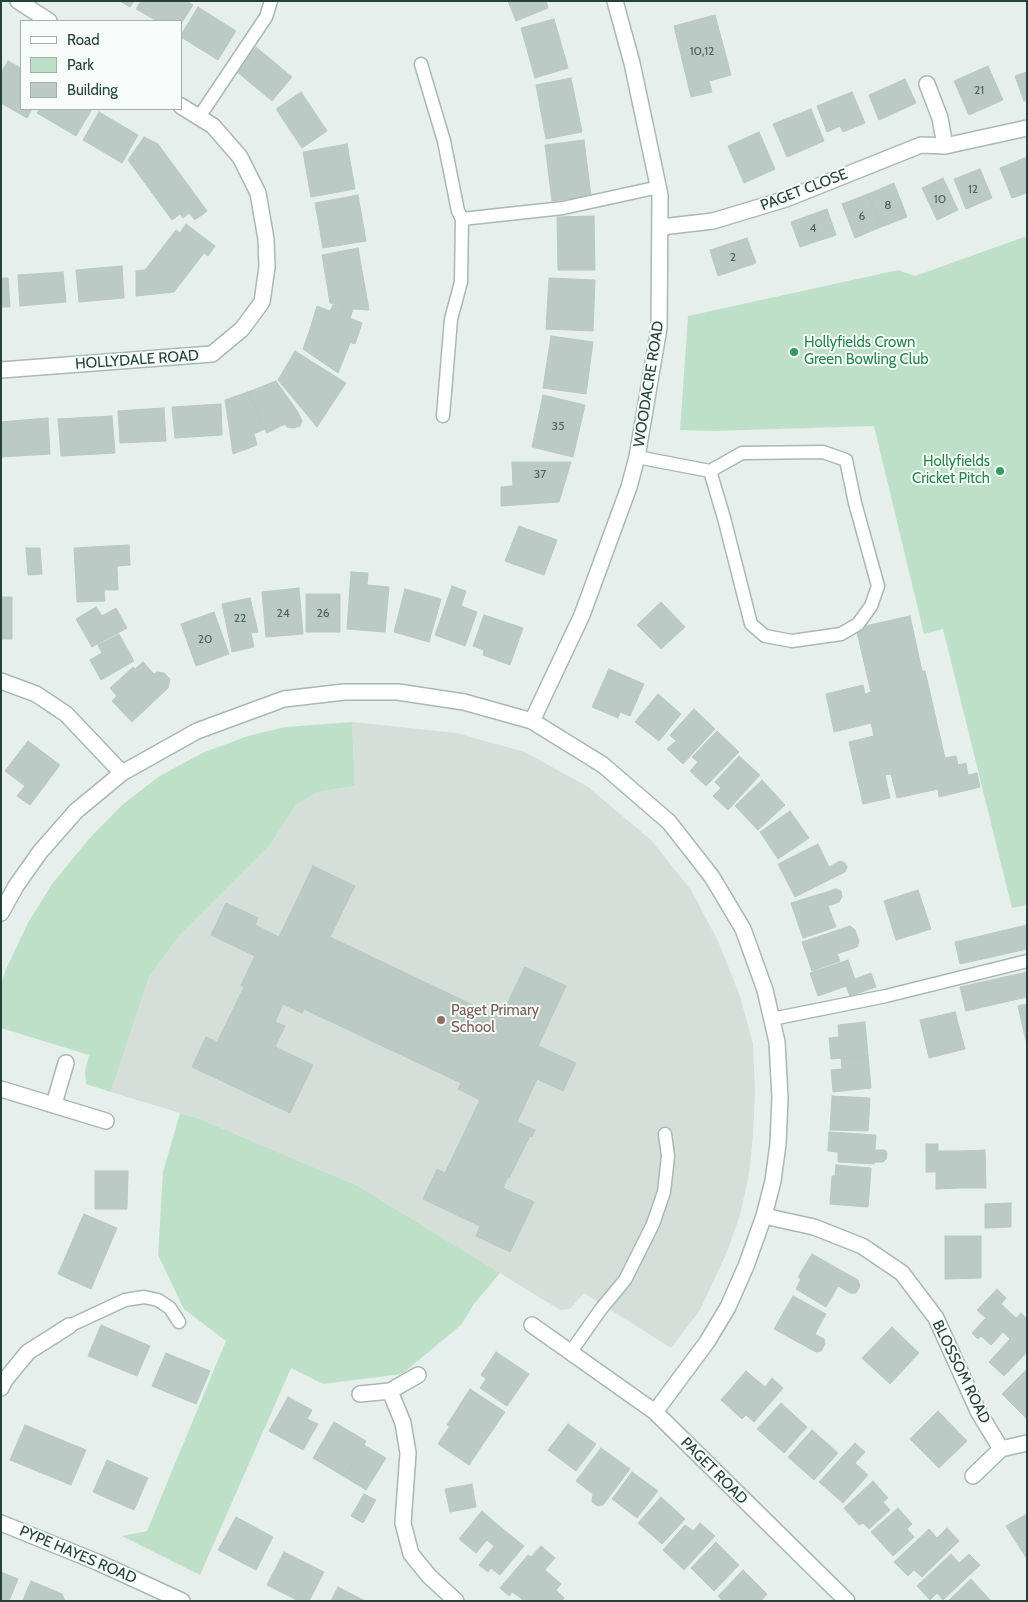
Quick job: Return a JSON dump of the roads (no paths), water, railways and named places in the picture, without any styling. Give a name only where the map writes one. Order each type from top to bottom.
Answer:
[{"type":"street","points":[[18,1],[47,20]]},
{"type":"street","name":"WOODACRE ROAD","points":[[532,721],[582,615],[629,487],[638,457],[659,328],[661,227],[659,187],[632,64],[615,1]]},
{"type":"street","points":[[927,84],[940,118],[946,146]]},
{"type":"street","name":"HOLLYDALE ROAD","points":[[1,370],[212,354],[242,329],[262,302],[267,267],[266,239],[258,193],[240,157],[213,126],[182,107]]},
{"type":"street","name":"PAGET CLOSE","points":[[661,227],[713,221],[786,199],[921,145],[946,146],[1027,128]]},
{"type":"street","points":[[1,681],[36,694],[66,714],[122,773]]},
{"type":"street","points":[[1,913],[16,886],[46,845],[76,811],[122,773],[197,731],[284,699],[344,692],[398,692],[464,702],[532,721],[603,765],[669,822],[712,877],[743,928],[765,990],[777,1042],[780,1098],[778,1144],[773,1181],[764,1216],[746,1266],[728,1307],[707,1342],[655,1412]]},
{"type":"street","points":[[54,1104],[66,1063]]},
{"type":"street","points":[[1,1089],[106,1121]]},
{"type":"street","name":"BLOSSOM ROAD","points":[[764,1216],[814,1228],[862,1246],[902,1274],[936,1318],[978,1411],[1000,1450]]},
{"type":"street","name":"PAGET ROAD","points":[[532,1325],[655,1412],[847,1601]]},
{"type":"street","points":[[2,1383],[28,1352],[70,1326]]},
{"type":"street","points":[[360,1394],[390,1391],[418,1375]]},
{"type":"street","points":[[390,1391],[403,1423],[408,1454],[403,1523],[411,1554],[428,1576],[456,1601]]},
{"type":"street","points":[[973,1476],[1000,1450],[1027,1443]]},
{"type":"street","name":"PYPE HAYES ROAD","points":[[1,1524],[88,1558],[163,1596],[182,1601]]},
{"type":"lane","points":[[199,117],[266,17],[271,1]]},
{"type":"lane","points":[[421,64],[444,141],[458,211],[462,219],[461,282],[451,319],[443,416]]},
{"type":"lane","points":[[462,219],[564,208],[659,187]]},
{"type":"lane","points":[[638,457],[710,471],[742,453],[823,452],[846,460],[855,503],[878,586],[871,606],[858,624],[841,634],[792,641],[765,636],[750,624],[724,518],[710,471]]},
{"type":"lane","points":[[772,1019],[886,996],[1027,961]]},
{"type":"lane","points":[[570,1353],[601,1309],[625,1280],[653,1224],[664,1192],[668,1156],[665,1134]]},
{"type":"lane","points":[[70,1326],[126,1300],[144,1297],[158,1300],[170,1308],[179,1322]]},
{"type":"place","name":"Hollyfields Crown Green Bowling Club","points":[[794,352]]},
{"type":"place","name":"Hollyfields Cricket Pitch","points":[[1000,471]]},
{"type":"place","name":"Paget Primary School","points":[[441,1020]]}]
